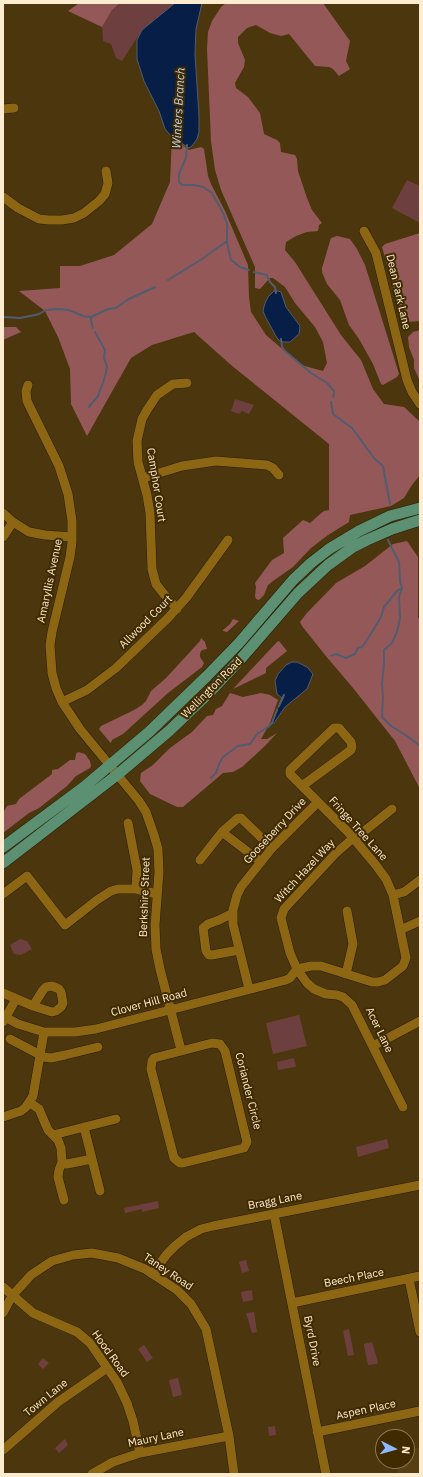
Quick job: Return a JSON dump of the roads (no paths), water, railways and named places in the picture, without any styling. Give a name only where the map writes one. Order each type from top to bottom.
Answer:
[{"type":"main road","name":"Wellington Road","points":[[3,847],[84,787],[114,771],[149,732],[239,643],[293,580],[311,563],[335,545],[359,531],[390,516],[420,508]]},
{"type":"main road","name":"Wellington Road","points":[[3,863],[114,771],[169,731],[209,693],[298,593],[318,573],[338,558],[367,540],[392,529],[420,520]]},
{"type":"street","points":[[3,109],[14,108]]},
{"type":"street","points":[[3,197],[18,208],[40,219],[62,220],[74,218],[84,213],[105,194],[108,183],[106,171]]},
{"type":"street","name":"Dean Park Lane","points":[[364,231],[376,253],[407,380],[420,404]]},
{"type":"street","name":"Camphor Court","points":[[177,609],[163,594],[155,580],[151,559],[150,513],[143,478],[138,462],[138,441],[142,419],[152,401],[163,390],[173,384],[188,383]]},
{"type":"street","name":"Amaryllis Avenue","points":[[28,386],[26,391],[27,401],[59,466],[65,481],[71,510],[72,537],[70,557],[50,645],[52,673],[62,702],[80,728],[114,771]]},
{"type":"street","points":[[143,478],[182,466],[216,461],[264,464],[273,468],[279,475]]},
{"type":"street","points":[[3,512],[22,528],[35,534],[72,537]]},
{"type":"street","points":[[3,537],[14,522]]},
{"type":"street","name":"Allwood Court","points":[[62,702],[87,690],[116,668],[177,609],[228,540]]},
{"type":"street","name":"Fringe Tree Lane","points":[[297,969],[321,966],[372,982],[378,982],[385,980],[403,966],[406,958],[393,895],[386,879],[353,838],[290,774],[290,770],[334,728],[339,728],[352,744],[351,750],[302,786]]},
{"type":"street","name":"Berkshire Street","points":[[114,771],[142,806],[154,835],[159,859],[155,925],[156,948],[171,1009]]},
{"type":"street","name":"Gooseberry Drive","points":[[249,989],[234,929],[234,903],[241,887],[260,862],[318,802]]},
{"type":"street","points":[[353,838],[362,833],[392,809]]},
{"type":"street","points":[[200,860],[222,832],[236,818],[241,818],[272,848]]},
{"type":"street","points":[[128,823],[137,870],[136,889]]},
{"type":"street","points":[[222,832],[260,862]]},
{"type":"street","name":"Witch Hazel Way","points":[[297,969],[290,953],[281,918],[282,913],[313,876],[353,838]]},
{"type":"street","points":[[3,894],[27,876],[65,925],[106,894],[118,890],[136,889],[157,894]]},
{"type":"street","points":[[393,895],[404,892],[420,880]]},
{"type":"street","points":[[346,974],[352,950],[347,911]]},
{"type":"street","points":[[233,913],[208,924],[203,928],[206,951],[212,955],[239,950]]},
{"type":"street","points":[[400,930],[420,921]]},
{"type":"street","name":"Clover Hill Road","points":[[4,1019],[44,1032],[76,1032],[96,1029],[286,980],[290,978],[297,969]]},
{"type":"street","name":"Acer Lane","points":[[297,969],[307,983],[314,989],[326,994],[337,995],[349,1001],[355,1009],[403,1107]]},
{"type":"street","points":[[3,994],[33,1006]]},
{"type":"street","points":[[4,1019],[16,999]]},
{"type":"street","points":[[171,1009],[181,1050]]},
{"type":"street","points":[[373,1046],[420,1021]]},
{"type":"street","points":[[3,1117],[21,1111],[30,1102],[34,1090],[44,1032]]},
{"type":"street","points":[[10,1039],[39,1055],[51,1058],[98,1047]]},
{"type":"street","name":"Coriander Circle","points":[[212,1043],[220,1044],[223,1047],[247,1140],[244,1148],[184,1163],[176,1161],[174,1158],[150,1066],[154,1058],[181,1050],[212,1043]]},
{"type":"street","points":[[30,1102],[39,1110],[48,1130],[61,1148],[63,1156],[58,1178],[64,1200]]},
{"type":"street","points":[[53,1135],[116,1118]]},
{"type":"street","points":[[84,1127],[100,1191]]},
{"type":"street","points":[[62,1164],[92,1159]]},
{"type":"street","name":"Bragg Lane","points":[[152,1274],[167,1254],[186,1237],[195,1232],[213,1226],[420,1185]]},
{"type":"street","name":"Byrd Drive","points":[[274,1214],[326,1474]]},
{"type":"street","name":"Taney Road","points":[[3,1313],[12,1296],[26,1279],[41,1267],[61,1258],[92,1253],[108,1255],[130,1262],[152,1274],[185,1297],[196,1310],[204,1324],[210,1340],[229,1436],[234,1474]]},
{"type":"street","name":"Beech Place","points":[[292,1302],[420,1276]]},
{"type":"street","points":[[409,1279],[420,1332]]},
{"type":"street","name":"Hood Road","points":[[3,1287],[33,1313],[82,1335],[90,1343],[122,1391],[133,1420],[140,1453]]},
{"type":"street","name":"Town Lane","points":[[3,1450],[58,1402],[107,1368]]},
{"type":"street","name":"Aspen Place","points":[[317,1432],[420,1411]]},
{"type":"street","name":"Maury Lane","points":[[92,1474],[113,1462],[140,1453],[229,1436]]},
{"type":"water","points":[[175,3],[202,3],[196,29],[195,54],[199,132],[197,139],[189,148],[172,137],[165,129],[159,111],[144,81],[137,59],[137,40],[142,30]]},
{"type":"water","points":[[274,291],[281,292],[286,307],[300,326],[299,334],[290,342],[281,342],[277,338],[263,311],[268,297]]},
{"type":"water","points":[[292,662],[297,662],[307,667],[313,674],[307,689],[285,707],[274,723],[272,723],[282,698],[277,694],[275,681],[278,674],[286,665]]},
{"type":"waterway","name":"Winters Branch","points":[[187,145],[186,158],[179,174],[179,182],[182,185],[203,187],[212,193],[227,223],[227,243],[231,260],[240,267],[249,270]]},
{"type":"waterway","points":[[168,280],[202,259],[227,241]]},
{"type":"waterway","name":"Winters Branch","points":[[254,272],[267,275],[270,282],[275,287],[276,293]]},
{"type":"waterway","points":[[3,317],[20,318],[39,314],[46,310],[58,309],[69,310],[83,316],[91,317],[108,309],[116,308],[127,300],[155,287]]},
{"type":"waterway","points":[[91,317],[93,328]]},
{"type":"waterway","points":[[89,407],[98,396],[107,367],[104,358],[105,350],[95,332]]},
{"type":"waterway","name":"Winters Branch","points":[[281,339],[282,347],[285,351],[311,373],[327,383],[334,391],[333,397]]},
{"type":"waterway","name":"Winters Branch","points":[[331,402],[333,414],[352,428],[374,458],[383,466],[390,504]]},
{"type":"waterway","name":"Winters Branch","points":[[388,540],[399,562],[402,588],[399,597],[400,618],[397,632],[392,643],[384,650],[382,717],[391,726],[420,746]]},
{"type":"waterway","points":[[331,656],[336,654],[346,658],[355,654],[358,648],[362,647],[367,640],[381,617],[384,607],[397,591],[402,588]]},
{"type":"waterway","points":[[279,706],[284,695]]},
{"type":"waterway","points":[[211,778],[216,773],[223,757],[238,746],[250,744],[257,734],[272,723],[277,710]]}]
